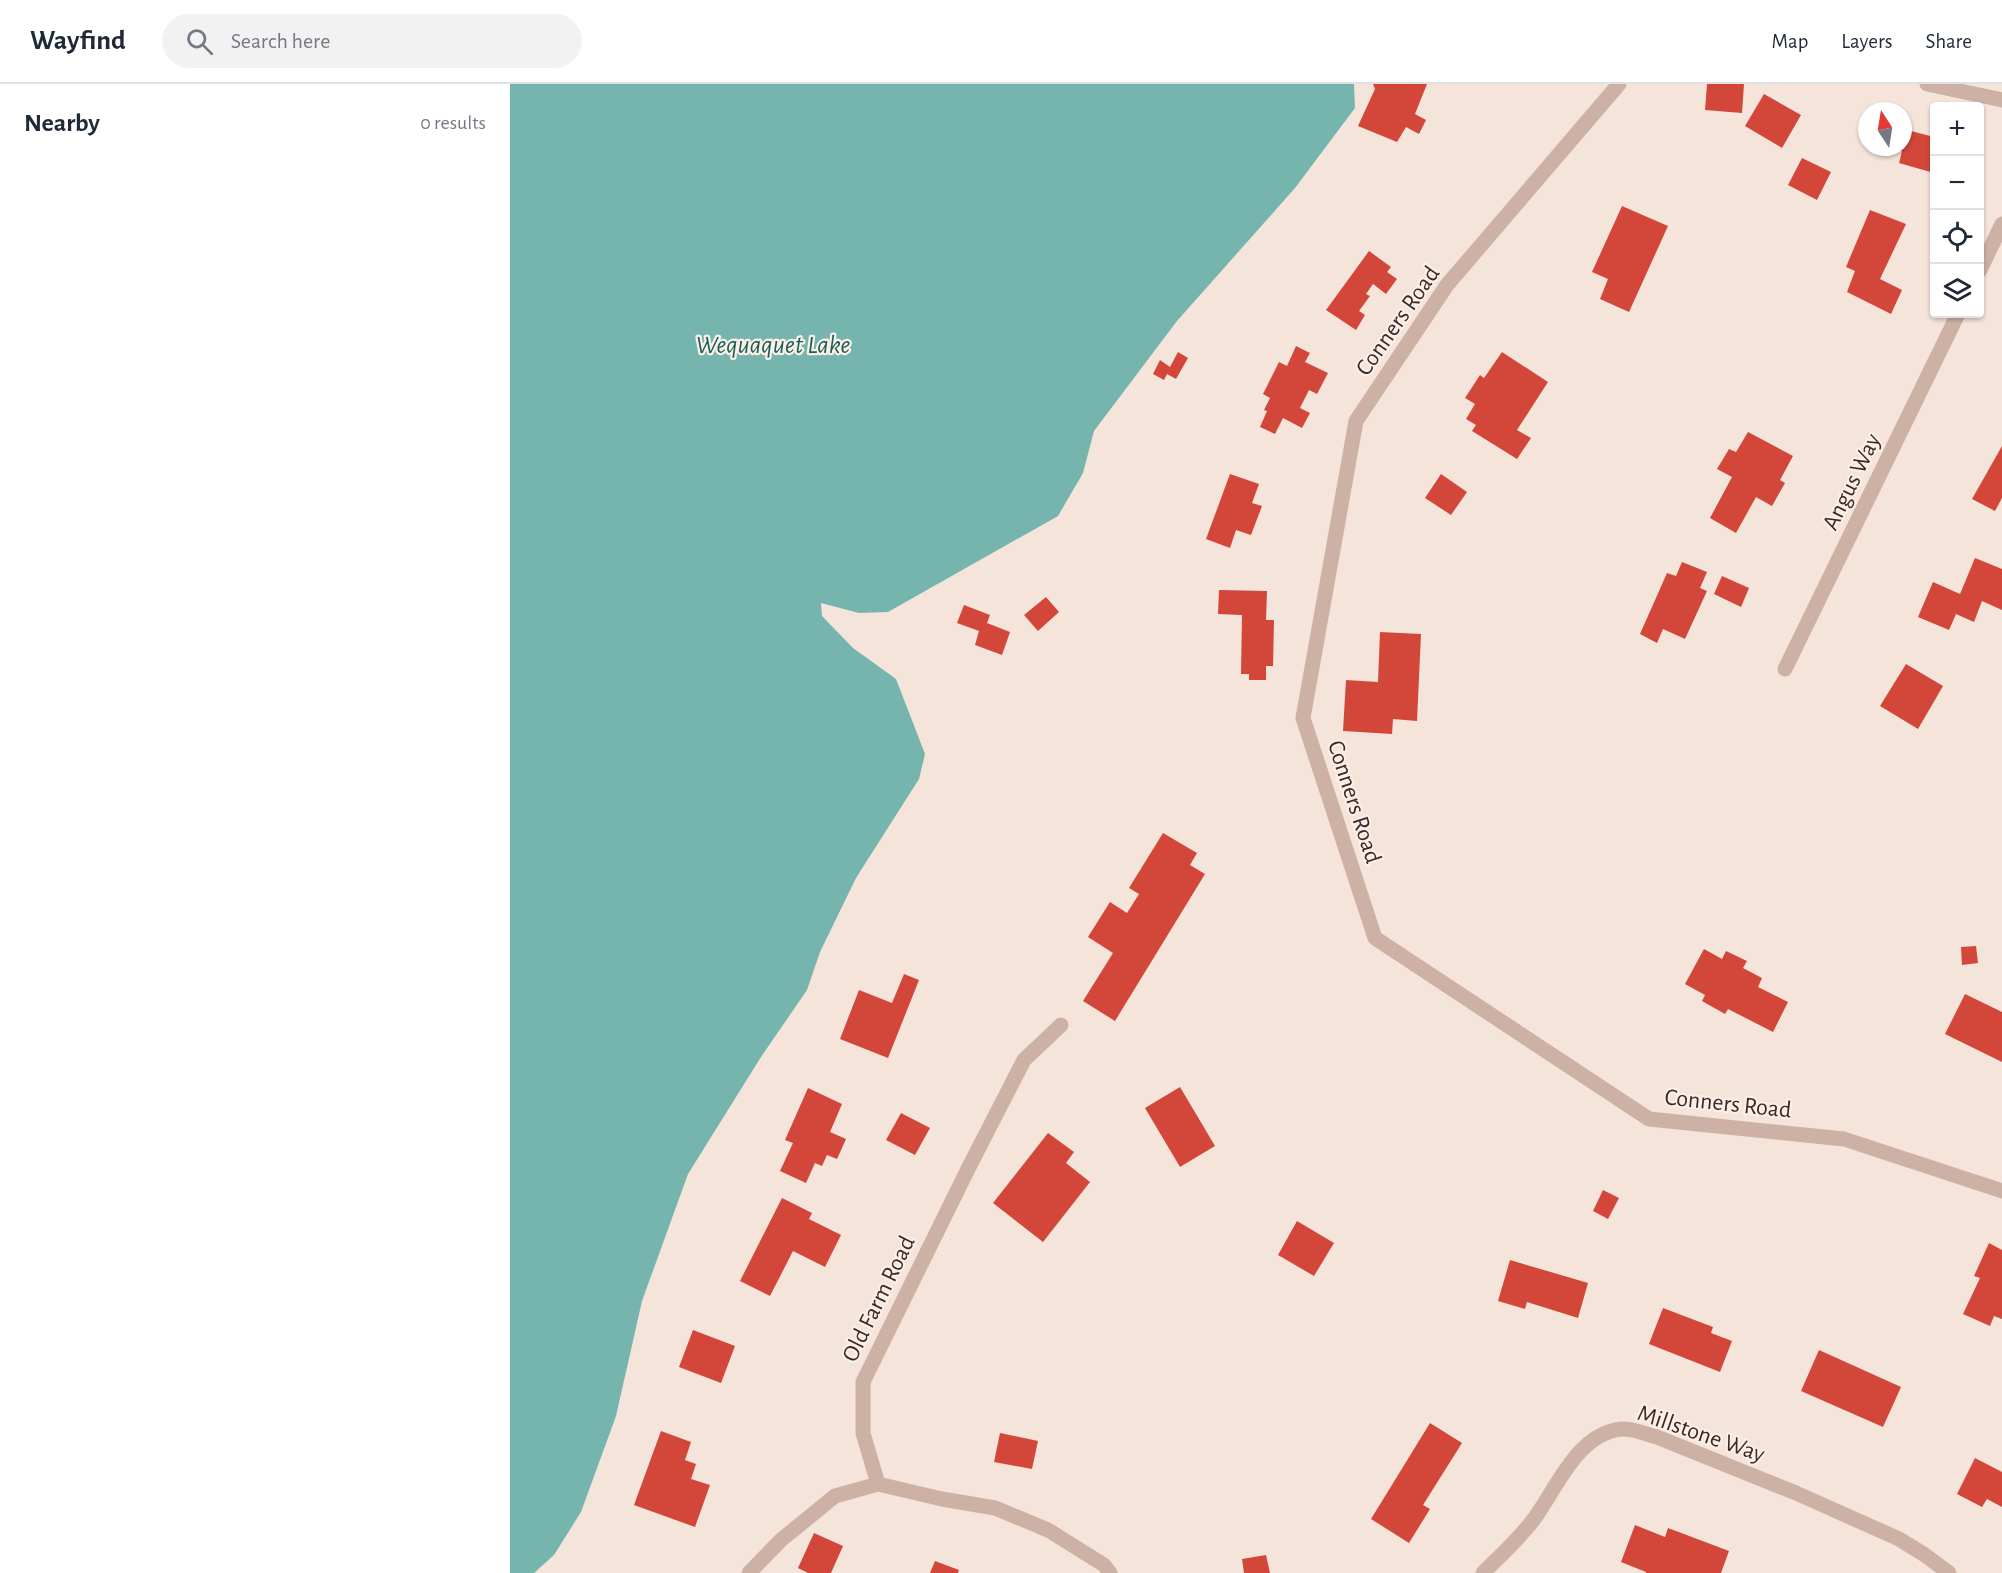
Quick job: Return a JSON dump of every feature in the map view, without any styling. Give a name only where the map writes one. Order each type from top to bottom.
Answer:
[{"type":"street","name":"Conners Road","points":[[1619,84],[1447,285],[1356,421],[1303,718],[1375,938],[1649,1119],[1844,1139],[2002,1191]]},
{"type":"street","points":[[1927,84],[2002,100]]},
{"type":"street","points":[[1983,264],[2002,224]]},
{"type":"street","name":"Angus Way","points":[[1785,669],[1956,318]]},
{"type":"street","name":"Old Farm Road","points":[[878,1484],[863,1433],[863,1382],[1024,1060],[1061,1025]]},
{"type":"street","name":"Millstone Way","points":[[1483,1573],[1532,1523],[1581,1450],[1603,1434],[1622,1429],[1637,1430],[1657,1437],[1796,1493],[1899,1539],[1949,1573]]},
{"type":"street","points":[[749,1573],[781,1540],[835,1496],[878,1484],[942,1499],[995,1508],[1048,1530],[1104,1565],[1110,1573]]},
{"type":"water","name":"Wequaquet Lake","points":[[510,84],[1354,84],[1355,108],[1295,188],[1177,321],[1094,431],[1083,473],[1058,516],[888,612],[859,613],[821,603],[822,616],[853,648],[896,679],[925,754],[919,779],[856,878],[820,952],[807,990],[761,1057],[688,1174],[642,1301],[616,1416],[581,1512],[554,1555],[534,1573],[510,1573]]},
{"type":"building","points":[[1373,84],[1427,84],[1415,114],[1426,120],[1419,134],[1406,127],[1397,142],[1358,126],[1375,89]]},
{"type":"building","points":[[1707,84],[1744,84],[1742,113],[1705,110]]},
{"type":"building","points":[[1764,94],[1801,115],[1782,148],[1745,126]]},
{"type":"building","points":[[1912,131],[1930,136],[1930,172],[1899,163],[1901,156],[1912,156]]},
{"type":"building","points":[[1802,158],[1831,172],[1817,200],[1788,185]]},
{"type":"building","points":[[1622,206],[1668,226],[1629,312],[1600,299],[1608,279],[1592,272]]},
{"type":"building","points":[[1870,210],[1906,224],[1880,279],[1902,290],[1891,314],[1847,292],[1855,271],[1846,267]]},
{"type":"building","points":[[1369,251],[1391,267],[1387,272],[1397,279],[1386,294],[1373,284],[1366,294],[1370,296],[1359,311],[1365,315],[1356,330],[1326,310]]},
{"type":"building","points":[[1296,346],[1310,353],[1305,362],[1328,373],[1317,394],[1309,390],[1300,408],[1310,413],[1302,428],[1283,418],[1275,434],[1260,427],[1270,398],[1263,394],[1279,362],[1287,366]]},
{"type":"building","points":[[1178,352],[1188,358],[1176,379],[1167,374],[1164,380],[1153,374],[1160,360],[1170,367]]},
{"type":"building","points":[[1502,352],[1548,382],[1517,430],[1531,438],[1517,459],[1472,431],[1476,425],[1466,419],[1475,404],[1465,398],[1480,375],[1484,378]]},
{"type":"building","points":[[1748,432],[1793,456],[1780,480],[1785,483],[1772,506],[1756,497],[1736,533],[1710,518],[1732,477],[1717,469],[1729,449],[1736,452]]},
{"type":"building","points":[[2002,446],[2002,498],[1995,511],[1972,499]]},
{"type":"building","points":[[1230,474],[1259,484],[1252,503],[1262,506],[1251,535],[1236,530],[1230,548],[1206,539]]},
{"type":"building","points":[[1441,474],[1467,492],[1451,515],[1425,498]]},
{"type":"building","points":[[1975,558],[2002,569],[2002,610],[1982,601],[1974,622],[1956,614],[1949,630],[1918,617],[1933,582],[1960,594]]},
{"type":"building","points":[[1682,562],[1707,572],[1700,588],[1707,591],[1685,639],[1663,629],[1657,643],[1640,634],[1667,573],[1676,576]]},
{"type":"building","points":[[1722,576],[1749,588],[1741,607],[1714,594]]},
{"type":"building","points":[[1219,590],[1267,591],[1266,620],[1274,620],[1273,666],[1266,666],[1266,680],[1249,680],[1249,674],[1241,674],[1242,615],[1218,614]]},
{"type":"building","points":[[1046,597],[1059,612],[1038,631],[1024,615]]},
{"type":"building","points":[[964,605],[990,615],[987,623],[1010,632],[1002,655],[975,645],[979,631],[957,623]]},
{"type":"building","points":[[1380,632],[1421,634],[1417,721],[1393,719],[1392,734],[1343,731],[1346,680],[1378,682]]},
{"type":"building","points":[[1906,664],[1943,686],[1918,729],[1880,706]]},
{"type":"building","points":[[1163,833],[1197,853],[1190,865],[1205,874],[1115,1021],[1083,1001],[1113,953],[1088,937],[1110,902],[1127,913],[1139,894],[1129,888]]},
{"type":"building","points":[[1976,946],[1978,963],[1962,965],[1961,947]]},
{"type":"building","points":[[1704,949],[1722,959],[1726,951],[1747,961],[1743,968],[1762,978],[1758,987],[1788,1002],[1773,1032],[1728,1009],[1725,1014],[1702,1001],[1705,995],[1685,984]]},
{"type":"building","points":[[904,974],[919,980],[888,1058],[840,1039],[859,990],[892,1003]]},
{"type":"building","points":[[1965,994],[2002,1012],[2002,1062],[1945,1034]]},
{"type":"building","points":[[1180,1087],[1215,1146],[1180,1167],[1145,1108]]},
{"type":"building","points":[[808,1088],[842,1104],[830,1132],[846,1139],[837,1159],[827,1155],[822,1166],[815,1163],[806,1183],[780,1171],[793,1143],[785,1140]]},
{"type":"building","points":[[901,1113],[930,1128],[915,1155],[886,1140]]},
{"type":"building","points":[[1048,1133],[1074,1152],[1066,1163],[1090,1182],[1043,1242],[993,1203]]},
{"type":"building","points":[[1603,1190],[1619,1198],[1608,1219],[1593,1211]]},
{"type":"building","points":[[782,1198],[812,1213],[809,1219],[841,1235],[825,1267],[793,1251],[770,1296],[740,1281]]},
{"type":"building","points":[[1297,1221],[1334,1243],[1314,1276],[1278,1255]]},
{"type":"building","points":[[1989,1243],[2002,1250],[2002,1319],[1994,1316],[1990,1326],[1963,1314],[1980,1278],[1974,1276]]},
{"type":"building","points":[[1510,1260],[1588,1283],[1578,1318],[1527,1302],[1525,1309],[1498,1301]]},
{"type":"building","points":[[1663,1308],[1713,1327],[1711,1333],[1732,1341],[1720,1372],[1649,1344]]},
{"type":"building","points":[[693,1330],[735,1346],[721,1383],[679,1367]]},
{"type":"building","points":[[1819,1350],[1901,1387],[1883,1427],[1801,1391]]},
{"type":"building","points":[[1430,1423],[1462,1443],[1423,1505],[1430,1509],[1409,1543],[1371,1519]]},
{"type":"building","points":[[661,1431],[691,1442],[685,1460],[696,1464],[691,1479],[710,1485],[695,1527],[634,1505]]},
{"type":"building","points":[[1000,1433],[1038,1441],[1032,1469],[994,1462]]},
{"type":"building","points":[[1975,1458],[2002,1472],[2002,1507],[1987,1499],[1982,1507],[1957,1494]]},
{"type":"building","points":[[1635,1525],[1665,1537],[1668,1528],[1729,1551],[1721,1573],[1646,1573],[1621,1562]]},
{"type":"building","points":[[814,1533],[843,1546],[831,1573],[808,1573],[798,1568]]},
{"type":"building","points":[[1266,1555],[1270,1573],[1244,1573],[1242,1559]]},
{"type":"building","points":[[935,1561],[959,1570],[958,1573],[930,1573]]}]
